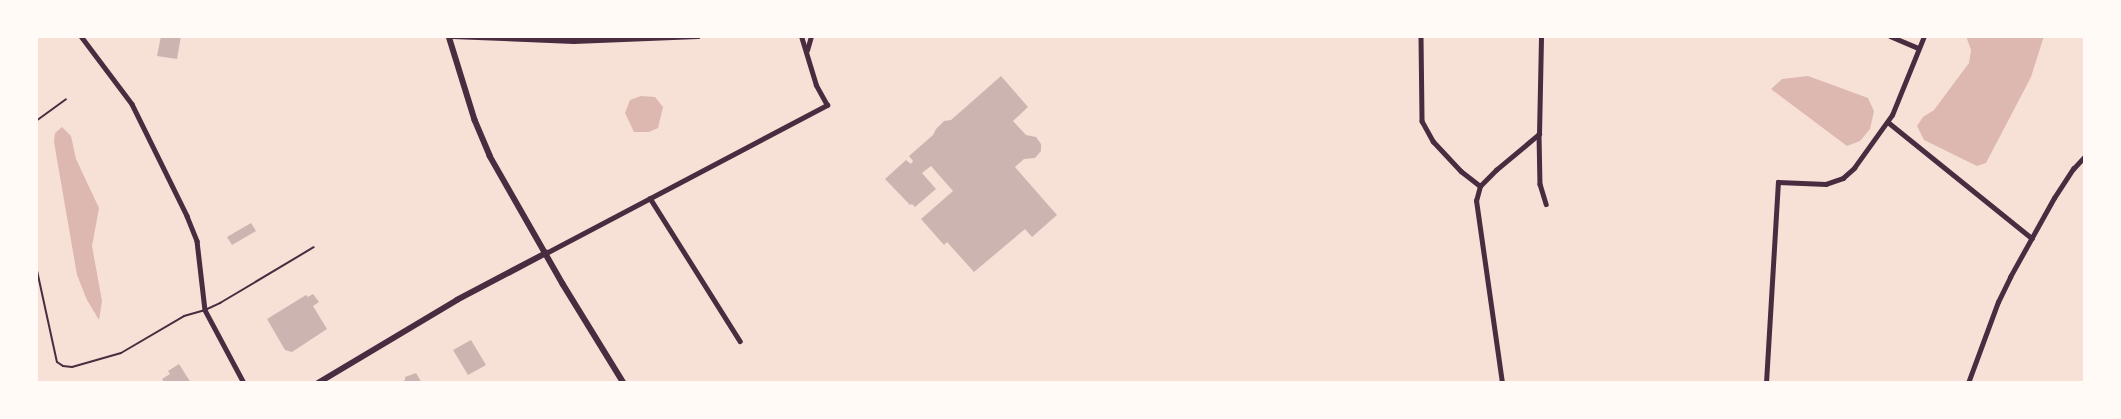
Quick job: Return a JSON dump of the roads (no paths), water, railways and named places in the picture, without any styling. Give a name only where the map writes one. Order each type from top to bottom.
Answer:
[{"type":"main road","points":[[624,383],[589,328],[546,252],[513,199],[490,156],[475,120],[451,36],[574,42],[698,36]]},
{"type":"main road","points":[[318,383],[457,300],[546,252]]},
{"type":"street","points":[[82,36],[132,104],[188,216],[197,241],[205,310],[244,383]]},
{"type":"street","points":[[546,252],[827,104],[816,85],[807,50],[801,36]]},
{"type":"street","points":[[807,50],[811,36]]},
{"type":"street","points":[[1421,36],[1422,121],[1433,141],[1461,171],[1480,186]]},
{"type":"street","points":[[1541,36],[1540,184],[1546,204]]},
{"type":"street","points":[[1890,36],[1918,48]]},
{"type":"street","points":[[1766,383],[1778,182],[1826,184],[1843,178],[1854,168],[1888,122],[1924,36]]},
{"type":"street","points":[[1888,122],[2032,238]]},
{"type":"street","points":[[1502,383],[1476,202],[1480,186],[1539,134]]},
{"type":"street","points":[[1968,383],[1998,302],[2059,191],[2085,156]]},
{"type":"street","points":[[650,198],[740,341]]},
{"type":"lane","points":[[36,121],[66,98]]},
{"type":"lane","points":[[36,266],[57,362],[63,366],[72,367],[121,353],[184,316],[205,310],[314,247]]}]
